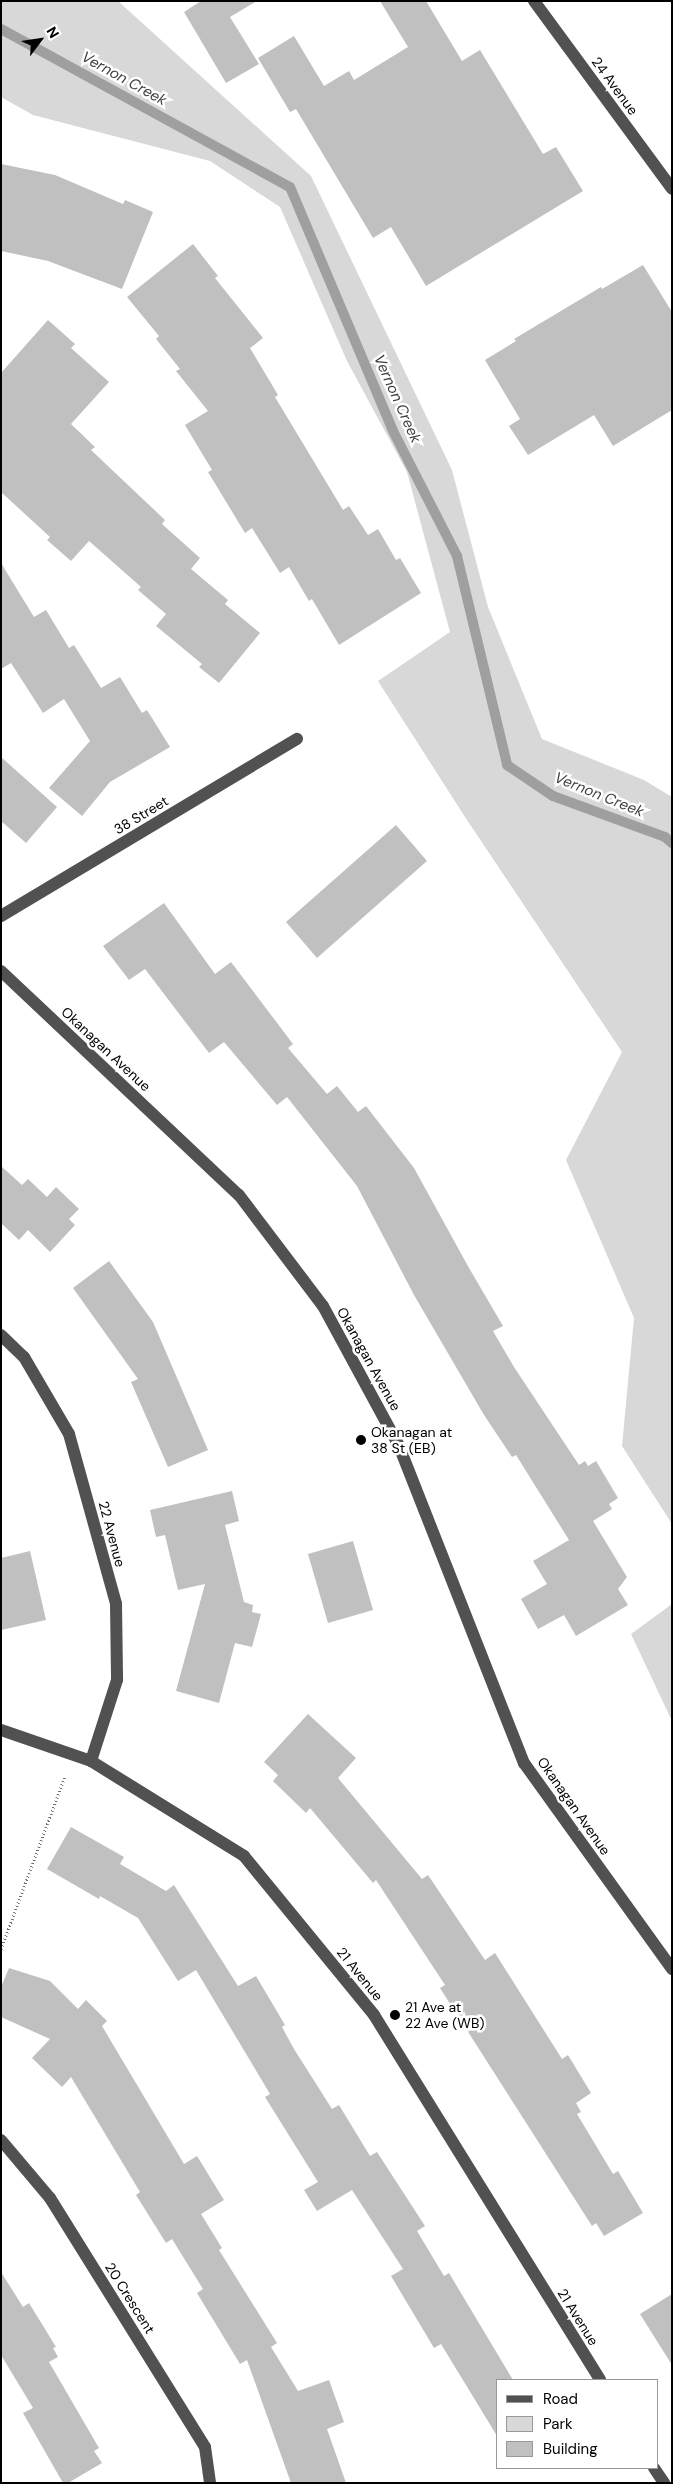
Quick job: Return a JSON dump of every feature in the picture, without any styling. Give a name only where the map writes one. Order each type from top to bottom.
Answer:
[{"type":"street","name":"24 Avenue","points":[[534,1],[672,189]]},
{"type":"street","name":"38 Street","points":[[1,916],[297,738]]},
{"type":"street","name":"Okanagan Avenue","points":[[1,971],[239,1195],[323,1306],[399,1446],[524,1763],[672,1969]]},
{"type":"street","name":"22 Avenue","points":[[1,1335],[24,1357],[69,1434],[116,1604],[118,1680],[91,1761]]},
{"type":"street","name":"21 Avenue","points":[[1,1730],[91,1761],[244,1856],[374,2016],[599,2379]]},
{"type":"street","name":"20 Crescent","points":[[1,2140],[50,2198],[205,2447],[210,2483]]},
{"type":"street","points":[[655,2469],[664,2483]]},
{"type":"path","points":[[1,1949],[72,1756]]},
{"type":"green space","points":[[1,1],[118,1],[311,176],[452,470],[488,607],[542,739],[644,780],[672,797],[672,1524],[622,1446],[634,1318],[566,1160],[622,1052],[465,817],[378,681],[450,632],[407,472],[347,361],[280,207],[210,161],[33,115],[1,97]]},
{"type":"green space","points":[[672,1604],[672,1721],[631,1634]]},
{"type":"building","points":[[201,1],[257,1],[230,17],[259,64],[226,83],[184,12]]},
{"type":"building","points":[[380,1],[426,1],[462,61],[480,50],[543,154],[556,147],[583,191],[426,286],[391,227],[373,238],[296,109],[290,112],[258,58],[294,36],[324,86],[349,71],[354,80],[408,47]]},
{"type":"building","points":[[1,164],[55,175],[123,204],[125,200],[153,212],[122,289],[48,261],[1,251]]},
{"type":"building","points":[[193,244],[218,276],[215,278],[263,338],[250,348],[278,395],[275,397],[343,510],[349,506],[368,535],[378,529],[396,560],[400,558],[421,593],[339,645],[312,599],[309,601],[289,567],[280,573],[252,528],[245,533],[208,472],[212,470],[185,425],[208,411],[176,371],[180,369],[156,339],[159,336],[127,297]]},
{"type":"building","points":[[643,265],[672,312],[672,410],[613,446],[594,415],[528,455],[509,426],[520,419],[485,360],[516,341],[514,339],[601,287],[602,289]]},
{"type":"building","points":[[48,320],[75,344],[71,348],[109,382],[71,424],[95,447],[91,450],[165,520],[162,524],[200,558],[191,569],[228,600],[225,604],[260,633],[219,683],[199,667],[202,664],[156,626],[166,614],[138,590],[141,587],[89,541],[71,561],[47,540],[50,537],[1,492],[1,373]]},
{"type":"building","points":[[1,563],[34,617],[46,610],[69,648],[74,645],[101,688],[120,677],[142,713],[147,710],[170,747],[110,782],[82,816],[49,788],[90,741],[64,699],[43,713],[11,663],[1,669]]},
{"type":"building","points":[[1,757],[57,807],[26,843],[1,821]]},
{"type":"building","points":[[396,825],[427,861],[317,958],[286,922]]},
{"type":"building","points":[[164,903],[215,974],[231,962],[293,1044],[288,1048],[327,1094],[337,1086],[358,1112],[366,1106],[414,1168],[503,1326],[493,1331],[514,1367],[579,1465],[585,1461],[588,1466],[596,1461],[618,1498],[609,1504],[612,1509],[593,1521],[627,1577],[618,1589],[628,1605],[576,1636],[564,1615],[538,1629],[521,1599],[547,1584],[533,1561],[569,1540],[516,1455],[512,1457],[484,1415],[414,1295],[357,1186],[287,1097],[277,1105],[224,1042],[209,1053],[145,969],[129,980],[103,946]]},
{"type":"building","points":[[1,1166],[22,1185],[28,1179],[47,1197],[56,1187],[79,1209],[69,1219],[75,1225],[50,1252],[28,1230],[19,1240],[1,1223]]},
{"type":"building","points":[[109,1261],[153,1322],[208,1450],[168,1467],[131,1382],[138,1379],[73,1288]]},
{"type":"building","points":[[232,1491],[239,1521],[225,1525],[244,1602],[253,1605],[252,1612],[261,1614],[252,1647],[235,1643],[219,1703],[176,1691],[205,1584],[178,1590],[165,1535],[156,1537],[150,1510]]},
{"type":"building","points":[[353,1541],[373,1610],[328,1623],[308,1554]]},
{"type":"building","points":[[30,1551],[46,1620],[1,1630],[1,1558]]},
{"type":"building","points":[[308,1714],[356,1758],[338,1778],[422,1879],[428,1875],[485,1960],[495,1953],[562,2059],[568,2055],[591,2093],[576,2103],[581,2112],[577,2114],[613,2174],[618,2171],[643,2213],[604,2236],[596,2223],[592,2226],[440,1988],[445,1985],[376,1880],[373,1883],[310,1808],[306,1813],[273,1781],[278,1775],[264,1762]]},
{"type":"building","points":[[71,1827],[124,1857],[120,1864],[166,1891],[174,1885],[238,1986],[256,1976],[285,2025],[282,2027],[294,2049],[332,2109],[339,2105],[370,2156],[377,2152],[425,2226],[417,2231],[444,2276],[449,2273],[512,2379],[496,2379],[496,2434],[441,2344],[434,2348],[391,2276],[403,2269],[352,2190],[317,2211],[304,2190],[318,2182],[265,2097],[270,2094],[196,1970],[178,1981],[138,1918],[100,1896],[99,1899],[47,1869]]},
{"type":"building","points":[[9,1968],[50,1981],[78,2009],[86,2000],[107,2021],[102,2026],[184,2164],[197,2156],[224,2200],[201,2214],[222,2248],[219,2250],[277,2343],[271,2347],[298,2391],[329,2380],[344,2422],[327,2429],[346,2483],[291,2483],[247,2360],[240,2364],[197,2293],[203,2289],[172,2239],[166,2243],[136,2195],[140,2192],[71,2077],[62,2087],[32,2058],[50,2039],[1,2017],[1,1987]]},
{"type":"building","points":[[1,2272],[23,2307],[29,2303],[56,2347],[53,2348],[58,2357],[49,2362],[99,2448],[94,2451],[102,2463],[68,2483],[63,2483],[23,2413],[33,2408],[1,2355]]},
{"type":"building","points":[[672,2294],[672,2365],[640,2314]]},
{"type":"waterway","name":"Vernon Creek","points":[[1,29],[290,187],[392,429],[457,556],[507,765],[553,796],[665,837],[672,843]]},
{"type":"place","name":"Okanagan at 38 St (EB)","points":[[361,1440]]},
{"type":"place","name":"21 Ave at 22 Ave (WB)","points":[[395,2015]]}]
